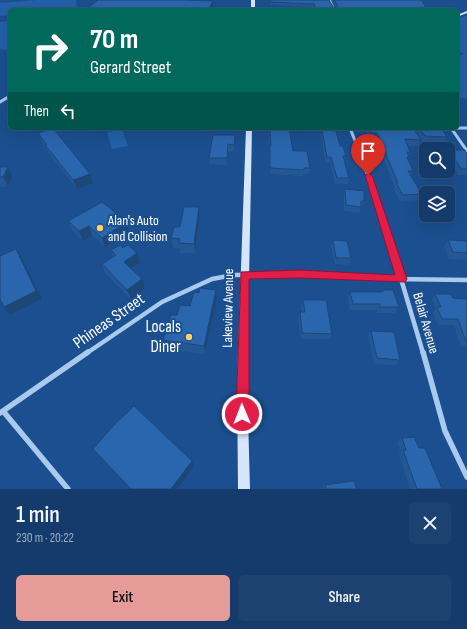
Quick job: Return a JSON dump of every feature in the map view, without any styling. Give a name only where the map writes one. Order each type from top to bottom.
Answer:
[{"type":"main road","name":"Lakeview Avenue","points":[[244,489],[242,380],[248,130]]},
{"type":"street","name":"Belair Avenue","points":[[351,130],[378,202],[402,279],[445,431],[467,477]]},
{"type":"street","points":[[452,130],[467,151]]},
{"type":"street","name":"Phineas Street","points":[[1,412],[162,302],[212,279],[244,275],[300,274],[402,279],[467,280]]},
{"type":"street","points":[[1,412],[68,489]]},
{"type":"shaded area","points":[[37,0],[76,0],[77,8],[8,8],[8,15],[0,16],[0,3]]},
{"type":"shaded area","points":[[467,16],[467,98],[459,98],[459,56],[465,54],[459,52],[459,18]]},
{"type":"shaded area","points":[[8,21],[8,50],[0,49],[0,22]]},
{"type":"shaded area","points":[[122,130],[128,146],[112,149],[107,132]]},
{"type":"building","points":[[98,0],[213,1],[209,8],[88,8]]},
{"type":"building","points":[[270,0],[329,0],[334,8],[315,8],[314,4],[270,2]]},
{"type":"building","points":[[334,0],[422,0],[426,8],[337,8],[338,6]]},
{"type":"building","points":[[47,130],[55,130],[90,174],[73,180],[45,145],[47,145],[38,133]]},
{"type":"building","points":[[270,130],[289,130],[293,151],[307,151],[310,168],[304,168],[304,170],[270,168]]},
{"type":"building","points":[[322,130],[336,131],[340,146],[343,146],[346,156],[343,156],[349,178],[337,178],[331,157],[327,157]]},
{"type":"building","points":[[369,130],[415,130],[421,140],[405,139],[410,152],[407,152],[409,157],[407,157],[413,171],[408,171],[419,189],[419,194],[403,195],[396,183],[398,183],[377,133],[371,133]]},
{"type":"building","points":[[420,130],[442,130],[447,137],[425,136]]},
{"type":"building","points":[[213,135],[235,135],[234,145],[228,144],[227,158],[209,158]]},
{"type":"building","points":[[455,150],[465,150],[467,154],[467,169],[461,169],[455,160]]},
{"type":"building","points":[[0,167],[8,167],[3,177],[0,177]]},
{"type":"building","points":[[345,189],[364,191],[364,201],[361,201],[361,207],[346,205]]},
{"type":"building","points":[[102,202],[127,222],[102,238],[89,226],[79,231],[68,221]]},
{"type":"building","points":[[184,207],[199,207],[194,244],[179,243],[180,239],[171,238],[174,227],[180,227]]},
{"type":"building","points":[[333,240],[347,241],[351,258],[336,258]]},
{"type":"building","points":[[448,240],[467,241],[467,253],[453,252]]},
{"type":"building","points":[[120,245],[123,248],[128,245],[137,253],[124,262],[142,279],[127,290],[102,264],[116,255],[111,250]]},
{"type":"building","points":[[16,249],[36,291],[4,307],[0,299],[0,256]]},
{"type":"building","name":"Locals Diner","points":[[200,288],[216,290],[204,346],[163,340],[171,315],[177,315],[180,305],[190,306],[194,292],[199,293]]},
{"type":"building","points":[[383,290],[393,290],[399,307],[380,307],[380,304],[353,304],[350,292],[383,292]]},
{"type":"building","points":[[435,294],[451,294],[453,298],[467,299],[467,342],[458,319],[442,319],[437,307],[441,307]]},
{"type":"building","points":[[303,300],[326,300],[332,334],[302,333],[300,312],[305,312]]},
{"type":"building","points":[[371,331],[394,332],[400,360],[377,358]]},
{"type":"building","points":[[134,406],[192,461],[171,489],[131,489],[93,449],[113,426]]},
{"type":"building","points":[[414,437],[419,448],[425,448],[442,489],[417,489],[403,450],[406,450],[402,438]]},
{"type":"building","points":[[354,481],[357,489],[326,489],[325,485]]},
{"type":"place","name":"Alan's Auto and Collision","points":[[100,228]]},
{"type":"place","name":"Locals Diner","points":[[189,337]]},
{"type":"route","points":[[242,414],[244,275],[300,274],[402,279],[368,175]]}]
